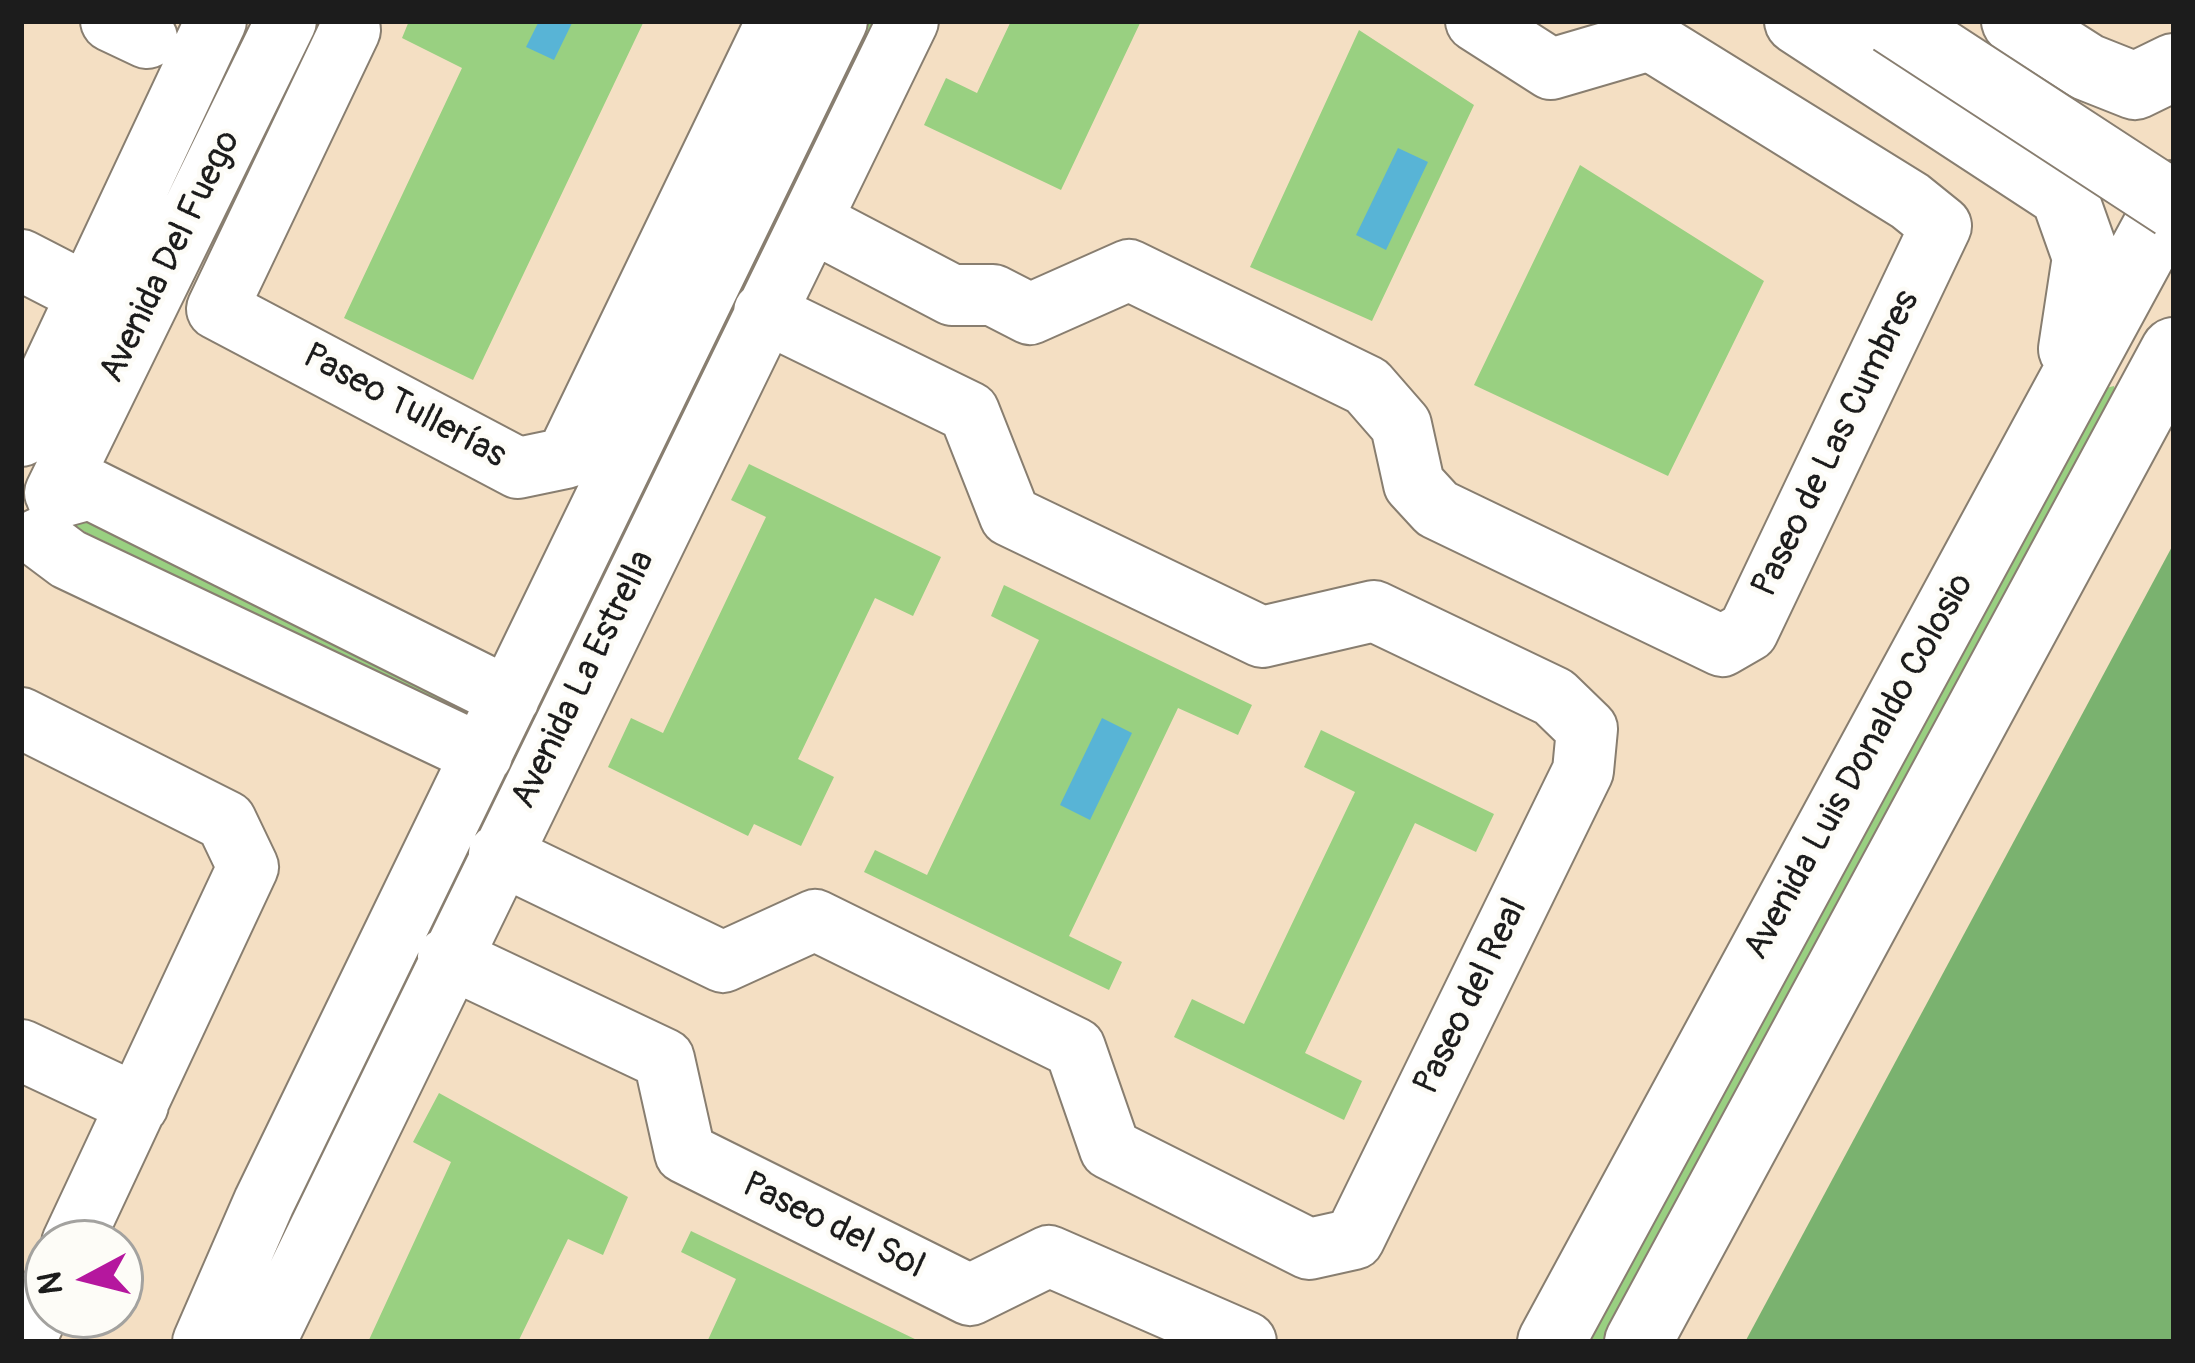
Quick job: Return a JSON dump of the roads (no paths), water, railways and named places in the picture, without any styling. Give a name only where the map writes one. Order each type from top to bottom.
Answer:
[{"type":"main road","points":[[1798,21],[2064,195],[2086,256],[2079,321],[2057,407]]},
{"type":"main road","points":[[1892,21],[2174,205]]},
{"type":"main road","points":[[1945,21],[2174,174]]},
{"type":"main road","points":[[2015,21],[2087,67],[2135,86],[2174,67]]},
{"type":"main road","name":"Avenida Luis Donaldo Colosio","points":[[1551,1342],[2174,194]]},
{"type":"main road","points":[[1639,1342],[2152,417],[2174,351]]},
{"type":"street","name":"Avenida Del Fuego","points":[[21,436],[55,277],[216,21]]},
{"type":"street","name":"Avenida Del Fuego","points":[[35,521],[286,21]]},
{"type":"street","name":"Paseo Tullerías","points":[[350,30],[218,308],[518,468],[566,458],[777,21]]},
{"type":"street","name":"Avenida La Estrella","points":[[203,1342],[264,1202],[837,21]]},
{"type":"street","name":"Avenida La Estrella","points":[[266,1342],[319,1230],[469,967],[520,864],[590,671],[825,229],[908,21]]},
{"type":"street","name":"Paseo de Las Cumbres","points":[[825,229],[952,295],[993,295],[1030,314],[1130,270],[1367,386],[1401,425],[1414,484],[1437,509],[1722,646],[1748,631],[1941,226],[1910,201],[1650,40],[1551,69],[1476,21]]},
{"type":"street","name":"Paseo del Real","points":[[520,864],[723,962],[815,920],[1075,1048],[1110,1149],[1309,1249],[1354,1239],[1583,771],[1587,729],[1554,697],[1374,611],[1262,637],[1010,516],[969,412],[780,320]]},
{"type":"street","points":[[482,755],[68,559],[35,521],[90,489],[509,698]]},
{"type":"street","points":[[538,642],[590,671]]},
{"type":"street","points":[[21,718],[226,821],[248,867],[83,1219]]},
{"type":"street","name":"Paseo del Sol","points":[[469,967],[664,1058],[685,1154],[970,1294],[1049,1256],[1246,1342]]},
{"type":"street","points":[[21,1050],[138,1105]]},
{"type":"street","points":[[264,1202],[319,1230]]},
{"type":"water","points":[[539,21],[573,21],[554,60],[526,47]]},
{"type":"water","points":[[1398,148],[1428,162],[1386,250],[1356,235]]},
{"type":"water","points":[[1102,718],[1132,733],[1090,820],[1060,805]]}]
